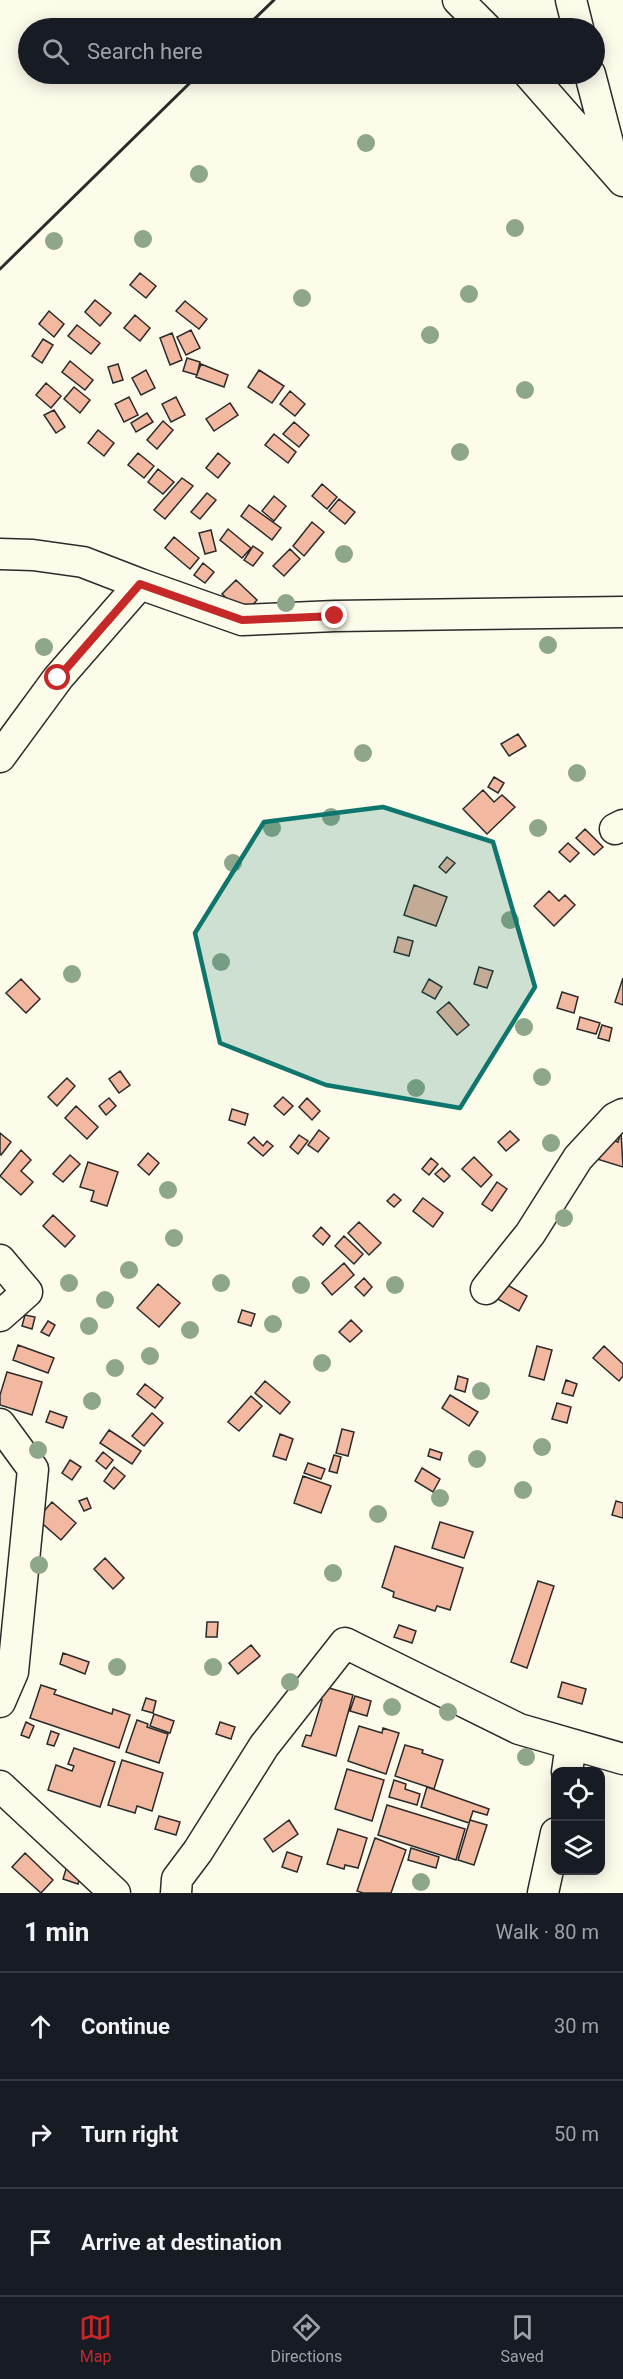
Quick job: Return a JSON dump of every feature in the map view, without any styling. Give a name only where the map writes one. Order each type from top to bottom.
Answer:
[{"type":"street","points":[[459,0],[476,18]]},
{"type":"street","points":[[571,0],[576,18]]},
{"type":"street","points":[[538,84],[619,176]]},
{"type":"street","points":[[593,84],[619,176]]},
{"type":"street","points":[[0,554],[33,555],[83,562],[242,620],[335,616],[623,612]]},
{"type":"street","points":[[0,757],[58,678],[140,584]]},
{"type":"street","points":[[486,1289],[530,1234],[578,1158],[615,1118],[623,1114]]},
{"type":"street","points":[[0,1260],[27,1292],[0,1316]]},
{"type":"street","points":[[0,1424],[33,1469],[12,1672],[0,1702]]},
{"type":"street","points":[[176,1893],[177,1879],[198,1851],[264,1746],[345,1643],[519,1729],[569,1758],[623,1759]]},
{"type":"street","points":[[0,1786],[115,1893]]},
{"type":"street","points":[[543,1893],[551,1853]]},
{"type":"highlighted area","points":[[383,807],[493,842],[535,987],[460,1108],[326,1085],[220,1043],[195,933],[264,822]]},
{"type":"building","points":[[140,273],[156,286],[146,298],[130,285]]},
{"type":"building","points":[[95,300],[111,313],[100,326],[85,312]]},
{"type":"building","points":[[185,301],[207,319],[199,329],[176,311]]},
{"type":"building","points":[[49,311],[64,324],[54,337],[39,324]]},
{"type":"building","points":[[135,315],[150,328],[140,341],[124,328]]},
{"type":"building","points":[[77,325],[100,343],[91,354],[68,336]]},
{"type":"building","points":[[191,330],[200,348],[186,355],[177,337]]},
{"type":"building","points":[[172,333],[182,360],[170,365],[160,338]]},
{"type":"building","points":[[43,339],[53,345],[42,363],[32,356]]},
{"type":"building","points":[[187,358],[200,362],[197,375],[183,371]]},
{"type":"building","points":[[70,361],[93,380],[85,390],[62,372]]},
{"type":"building","points":[[118,364],[123,380],[113,383],[108,367]]},
{"type":"building","points":[[201,364],[228,375],[224,387],[196,377]]},
{"type":"building","points":[[146,370],[155,388],[141,395],[132,378]]},
{"type":"building","points":[[259,370],[284,386],[272,403],[248,387]]},
{"type":"building","points":[[46,383],[61,396],[51,408],[36,395]]},
{"type":"building","points":[[74,387],[90,400],[80,413],[64,399]]},
{"type":"building","points":[[290,391],[305,404],[295,416],[280,404]]},
{"type":"building","points":[[129,397],[138,415],[124,422],[115,404]]},
{"type":"building","points":[[176,397],[185,415],[171,422],[162,404]]},
{"type":"building","points":[[230,403],[238,415],[214,431],[206,419]]},
{"type":"building","points":[[54,410],[65,427],[56,433],[44,415]]},
{"type":"building","points":[[147,413],[153,422],[136,432],[131,423]]},
{"type":"building","points":[[163,421],[173,430],[157,449],[147,440]]},
{"type":"building","points":[[294,422],[309,435],[299,447],[283,434]]},
{"type":"building","points":[[98,430],[114,443],[104,456],[88,443]]},
{"type":"building","points":[[274,434],[296,452],[288,463],[265,445]]},
{"type":"building","points":[[138,453],[154,466],[144,478],[128,465]]},
{"type":"building","points":[[218,453],[230,463],[218,478],[206,468]]},
{"type":"building","points":[[158,469],[174,482],[163,494],[148,482]]},
{"type":"building","points":[[182,478],[193,486],[165,519],[154,510]]},
{"type":"building","points":[[322,484],[337,497],[327,509],[312,496]]},
{"type":"building","points":[[207,493],[216,500],[200,519],[191,512]]},
{"type":"building","points":[[274,496],[286,506],[274,521],[262,511]]},
{"type":"building","points":[[339,499],[355,512],[345,524],[329,511]]},
{"type":"building","points":[[249,505],[281,528],[272,540],[241,516]]},
{"type":"building","points":[[312,522],[324,532],[304,556],[293,546]]},
{"type":"building","points":[[228,529],[251,548],[242,558],[220,540]]},
{"type":"building","points":[[211,530],[216,551],[205,554],[199,533]]},
{"type":"building","points":[[174,537],[199,558],[190,569],[165,548]]},
{"type":"building","points":[[253,546],[263,553],[253,566],[244,560]]},
{"type":"building","points":[[290,549],[300,559],[284,576],[273,566]]},
{"type":"building","points":[[203,563],[214,572],[205,583],[194,575]]},
{"type":"building","points":[[236,580],[257,600],[244,615],[222,594]]},
{"type":"building","points":[[518,734],[526,746],[509,756],[501,744]]},
{"type":"building","points":[[494,777],[504,783],[498,793],[488,787]]},
{"type":"building","points":[[483,790],[494,802],[502,795],[515,807],[487,834],[463,809]]},
{"type":"building","points":[[585,829],[603,847],[594,855],[576,838]]},
{"type":"building","points":[[568,843],[579,853],[570,862],[559,852]]},
{"type":"building","points":[[447,857],[455,863],[446,873],[439,867]]},
{"type":"building","points":[[414,885],[447,897],[436,926],[404,915]]},
{"type":"building","points":[[549,891],[559,901],[565,895],[575,905],[554,926],[534,906]]},
{"type":"building","points":[[398,937],[413,941],[409,956],[394,952]]},
{"type":"building","points":[[479,967],[493,971],[487,988],[474,984]]},
{"type":"building","points":[[623,978],[623,1005],[615,1002]]},
{"type":"building","points":[[21,979],[40,999],[26,1013],[6,993]]},
{"type":"building","points":[[429,979],[442,987],[435,999],[422,992]]},
{"type":"building","points":[[562,992],[578,997],[574,1013],[557,1008]]},
{"type":"building","points":[[449,1002],[469,1025],[457,1035],[437,1012]]},
{"type":"building","points":[[580,1017],[600,1023],[596,1034],[577,1029]]},
{"type":"building","points":[[602,1025],[612,1028],[609,1041],[598,1038]]},
{"type":"building","points":[[120,1071],[130,1085],[119,1093],[109,1079]]},
{"type":"building","points":[[67,1078],[75,1086],[57,1106],[48,1097]]},
{"type":"building","points":[[283,1097],[293,1106],[284,1115],[274,1106]]},
{"type":"building","points":[[109,1098],[116,1106],[106,1115],[99,1106]]},
{"type":"building","points":[[307,1098],[320,1111],[312,1120],[299,1107]]},
{"type":"building","points":[[76,1106],[98,1127],[87,1139],[65,1118]]},
{"type":"building","points":[[232,1109],[248,1114],[245,1125],[229,1120]]},
{"type":"building","points":[[319,1130],[329,1138],[318,1152],[308,1145]]},
{"type":"building","points":[[510,1131],[519,1140],[506,1151],[498,1142]]},
{"type":"building","points":[[621,1131],[623,1167],[597,1159],[603,1137],[618,1142]]},
{"type":"building","points":[[0,1133],[11,1142],[1,1155],[0,1154]]},
{"type":"building","points":[[299,1135],[308,1141],[298,1154],[290,1147]]},
{"type":"building","points":[[254,1137],[263,1146],[267,1141],[273,1146],[263,1156],[248,1143]]},
{"type":"building","points":[[21,1150],[31,1160],[21,1171],[33,1182],[21,1195],[0,1176]]},
{"type":"building","points":[[148,1153],[159,1163],[149,1175],[138,1165]]},
{"type":"building","points":[[70,1155],[80,1164],[63,1182],[53,1174]]},
{"type":"building","points":[[474,1157],[492,1175],[481,1187],[462,1169]]},
{"type":"building","points":[[431,1158],[438,1164],[429,1175],[422,1169]]},
{"type":"building","points":[[88,1162],[118,1172],[107,1206],[91,1201],[94,1191],[80,1187]]},
{"type":"building","points":[[442,1168],[450,1176],[444,1182],[435,1174]]},
{"type":"building","points":[[497,1182],[507,1189],[492,1211],[482,1204]]},
{"type":"building","points":[[394,1194],[401,1200],[394,1207],[387,1201]]},
{"type":"building","points":[[423,1198],[443,1213],[433,1227],[413,1211]]},
{"type":"building","points":[[53,1215],[75,1236],[65,1247],[43,1226]]},
{"type":"building","points":[[359,1222],[381,1243],[369,1255],[348,1233]]},
{"type":"building","points":[[321,1227],[330,1236],[323,1245],[313,1236]]},
{"type":"building","points":[[344,1236],[363,1254],[354,1264],[335,1246]]},
{"type":"building","points":[[344,1263],[354,1275],[332,1295],[322,1283]]},
{"type":"building","points":[[364,1278],[372,1287],[364,1296],[355,1287]]},
{"type":"building","points":[[502,1282],[527,1296],[519,1311],[494,1297]]},
{"type":"building","points":[[158,1284],[180,1303],[159,1327],[137,1308]]},
{"type":"building","points":[[242,1310],[255,1314],[251,1326],[238,1322]]},
{"type":"building","points":[[25,1315],[35,1317],[32,1329],[22,1326]]},
{"type":"building","points":[[351,1320],[362,1331],[350,1342],[339,1332]]},
{"type":"building","points":[[48,1321],[55,1325],[49,1336],[41,1332]]},
{"type":"building","points":[[18,1345],[54,1358],[48,1373],[13,1360]]},
{"type":"building","points":[[537,1346],[552,1350],[544,1380],[529,1376]]},
{"type":"building","points":[[604,1346],[623,1364],[623,1376],[619,1381],[593,1358]]},
{"type":"building","points":[[7,1372],[42,1382],[32,1415],[0,1405],[0,1395]]},
{"type":"building","points":[[458,1376],[468,1379],[465,1392],[455,1389]]},
{"type":"building","points":[[566,1380],[577,1384],[573,1396],[562,1393]]},
{"type":"building","points":[[265,1381],[290,1402],[280,1414],[255,1393]]},
{"type":"building","points":[[145,1384],[163,1398],[155,1408],[137,1394]]},
{"type":"building","points":[[450,1395],[478,1412],[469,1426],[442,1408]]},
{"type":"building","points":[[251,1396],[262,1406],[239,1431],[228,1422]]},
{"type":"building","points":[[557,1403],[571,1407],[567,1423],[552,1419]]},
{"type":"building","points":[[50,1411],[67,1417],[63,1428],[46,1422]]},
{"type":"building","points":[[152,1413],[163,1423],[144,1446],[132,1436]]},
{"type":"building","points":[[342,1429],[354,1432],[348,1456],[336,1453]]},
{"type":"building","points":[[109,1430],[141,1451],[132,1464],[100,1443]]},
{"type":"building","points":[[280,1434],[293,1439],[286,1460],[273,1456]]},
{"type":"building","points":[[430,1449],[442,1453],[440,1460],[428,1456]]},
{"type":"building","points":[[103,1452],[113,1460],[106,1469],[96,1461]]},
{"type":"building","points":[[334,1455],[341,1457],[337,1473],[329,1471]]},
{"type":"building","points":[[70,1460],[81,1467],[72,1480],[62,1473]]},
{"type":"building","points":[[308,1463],[325,1469],[321,1479],[304,1473]]},
{"type":"building","points":[[114,1467],[125,1476],[114,1489],[104,1481]]},
{"type":"building","points":[[422,1468],[440,1479],[433,1492],[415,1481]]},
{"type":"building","points":[[303,1476],[331,1486],[321,1513],[294,1503]]},
{"type":"building","points":[[87,1498],[91,1508],[84,1511],[79,1501]]},
{"type":"building","points":[[616,1501],[623,1503],[623,1518],[612,1515]]},
{"type":"building","points":[[52,1502],[76,1523],[61,1540],[37,1519]]},
{"type":"building","points":[[440,1522],[473,1532],[464,1558],[432,1548]]},
{"type":"building","points":[[395,1546],[463,1568],[450,1610],[437,1606],[435,1611],[393,1597],[394,1592],[382,1587]]},
{"type":"building","points":[[105,1558],[124,1578],[113,1589],[94,1569]]},
{"type":"building","points":[[538,1581],[554,1586],[527,1668],[511,1662]]},
{"type":"building","points":[[207,1622],[218,1622],[217,1637],[206,1637]]},
{"type":"building","points":[[399,1625],[416,1631],[412,1643],[394,1637]]},
{"type":"building","points":[[251,1645],[260,1656],[238,1674],[229,1663]]},
{"type":"building","points":[[63,1653],[89,1662],[85,1674],[60,1664]]},
{"type":"building","points":[[562,1682],[586,1689],[582,1704],[558,1697]]},
{"type":"building","points":[[41,1685],[56,1690],[54,1694],[112,1714],[113,1709],[130,1715],[119,1748],[30,1718]]},
{"type":"building","points":[[319,1685],[353,1695],[336,1756],[302,1746],[306,1735],[311,1736],[322,1700],[316,1698]]},
{"type":"building","points":[[355,1696],[371,1701],[367,1716],[350,1711]]},
{"type":"building","points":[[146,1698],[156,1701],[153,1713],[142,1710]]},
{"type":"building","points":[[154,1714],[174,1721],[170,1733],[150,1726]]},
{"type":"building","points":[[137,1720],[148,1724],[147,1727],[168,1734],[159,1763],[126,1752]]},
{"type":"building","points":[[26,1722],[34,1726],[29,1738],[21,1735]]},
{"type":"building","points":[[220,1722],[235,1727],[231,1739],[216,1734]]},
{"type":"building","points":[[359,1726],[382,1733],[383,1728],[399,1733],[386,1774],[348,1761]]},
{"type":"building","points":[[51,1731],[59,1734],[54,1746],[47,1744]]},
{"type":"building","points":[[405,1745],[423,1750],[422,1753],[443,1760],[434,1789],[395,1776]]},
{"type":"building","points":[[74,1748],[115,1762],[100,1807],[48,1790],[56,1765],[72,1771],[74,1766],[68,1764]]},
{"type":"building","points":[[122,1760],[163,1773],[152,1811],[137,1806],[135,1813],[108,1805]]},
{"type":"building","points":[[347,1769],[384,1780],[372,1821],[335,1809]]},
{"type":"building","points":[[394,1780],[406,1784],[405,1789],[420,1794],[417,1805],[389,1797]]},
{"type":"building","points":[[427,1787],[489,1809],[487,1815],[473,1811],[469,1823],[421,1807]]},
{"type":"building","points":[[387,1805],[465,1829],[456,1860],[378,1835]]},
{"type":"building","points":[[159,1816],[180,1822],[176,1835],[155,1829]]},
{"type":"building","points":[[289,1820],[298,1834],[273,1852],[264,1839]]},
{"type":"building","points":[[470,1820],[487,1825],[474,1865],[458,1860]]},
{"type":"building","points":[[338,1829],[367,1838],[358,1868],[345,1865],[344,1869],[327,1864]]},
{"type":"building","points":[[375,1838],[406,1850],[391,1893],[357,1891]]},
{"type":"building","points":[[411,1848],[439,1857],[436,1868],[408,1860]]},
{"type":"building","points":[[287,1852],[302,1857],[297,1872],[282,1867]]},
{"type":"building","points":[[25,1853],[53,1880],[41,1893],[12,1867]]},
{"type":"building","points":[[67,1866],[82,1871],[78,1884],[63,1879]]},
{"type":"wall","points":[[255,18],[274,0]]},
{"type":"wall","points":[[0,269],[189,84]]},
{"type":"route","points":[[58,678],[140,584],[242,620],[335,616]]}]
